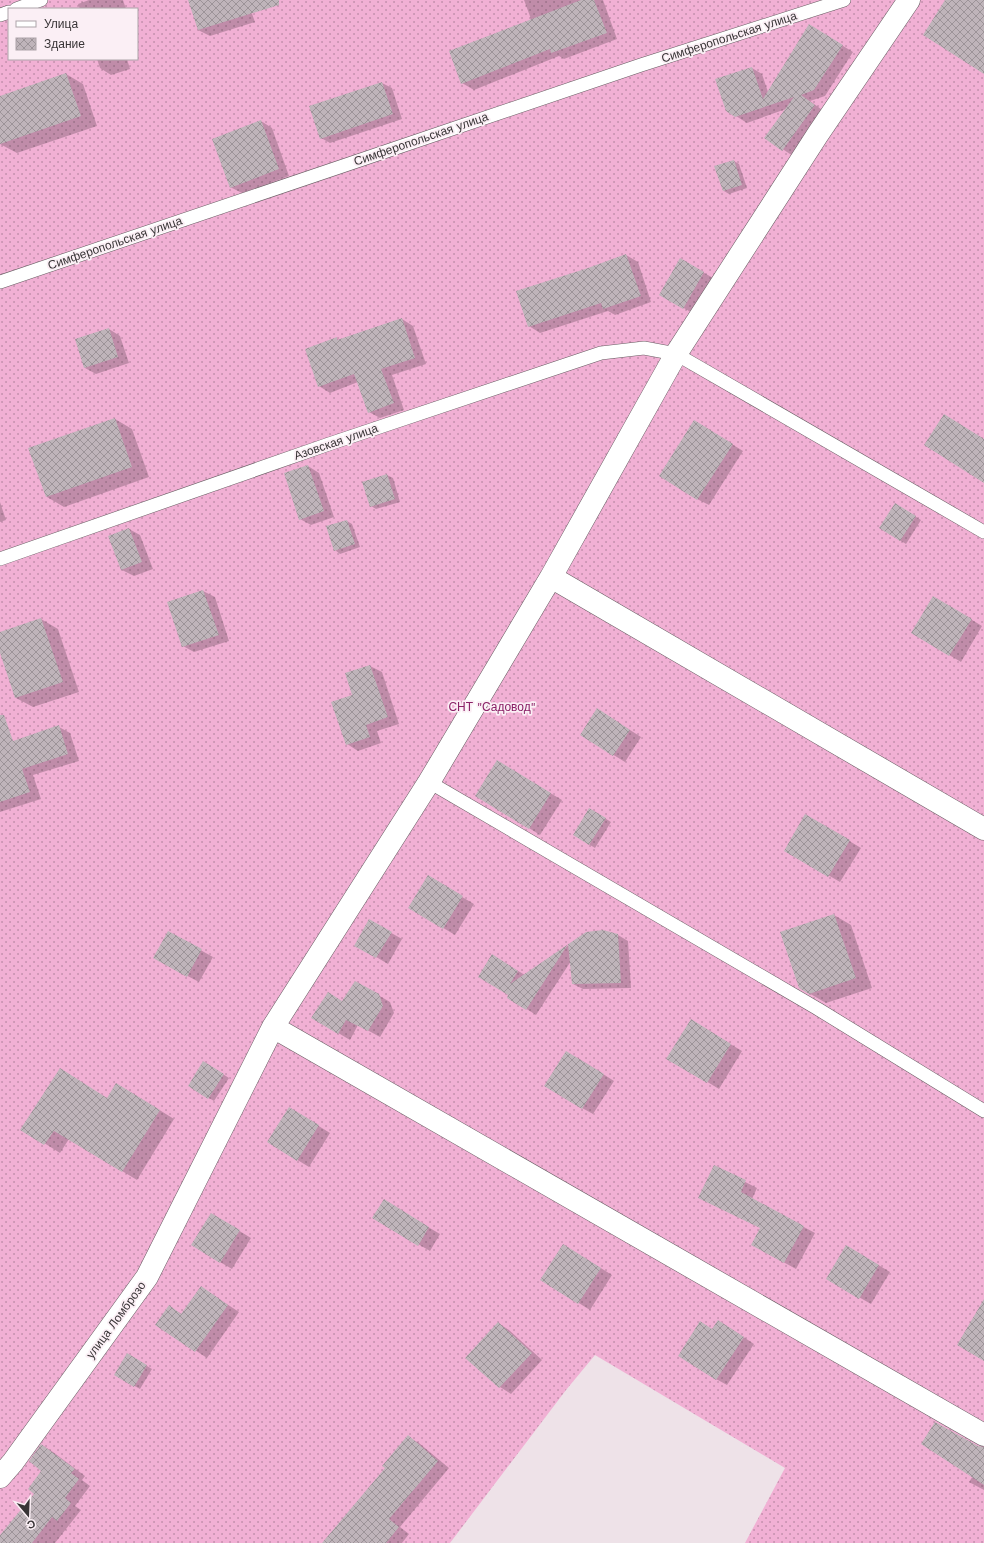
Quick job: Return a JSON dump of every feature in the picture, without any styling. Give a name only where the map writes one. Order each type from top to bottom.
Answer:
[{"type":"street","name":"улица Ломброзо","points":[[0,1477],[147,1277],[273,1027],[429,782],[551,577],[676,354],[818,134],[909,0]]},
{"type":"street","points":[[551,577],[984,829]]},
{"type":"street","points":[[273,1027],[984,1435]]},
{"type":"lane","points":[[19,8],[41,0]]},
{"type":"lane","name":"Симферопольская улица","points":[[0,282],[634,67],[844,0]]},
{"type":"lane","name":"Азовская улица","points":[[0,559],[329,444],[601,353],[644,348],[676,354],[984,532]]},
{"type":"lane","points":[[429,782],[818,1009],[984,1111]]},
{"type":"green space","name":"СНТ \"Садовод\"","points":[[0,0],[984,0],[984,1543],[745,1543],[785,1468],[595,1355],[566,1390],[450,1543],[0,1543]]},
{"type":"building","points":[[188,0],[279,0],[279,5],[198,30]]},
{"type":"building","points":[[581,0],[594,0],[607,33],[551,53],[550,49],[461,84],[449,51]]},
{"type":"building","points":[[945,0],[984,0],[984,74],[923,35]]},
{"type":"building","points":[[809,24],[843,45],[814,90],[801,95],[815,105],[782,151],[764,138],[794,97],[735,117],[726,111],[715,79],[752,67],[763,99]]},
{"type":"building","points":[[66,73],[81,116],[0,144],[0,96]]},
{"type":"building","points":[[382,82],[393,114],[320,139],[309,106]]},
{"type":"building","points":[[261,120],[279,169],[230,188],[212,139]]},
{"type":"building","points":[[734,160],[742,185],[723,191],[714,166]]},
{"type":"building","points":[[626,254],[641,296],[603,309],[601,303],[528,327],[516,291]]},
{"type":"building","points":[[680,258],[704,272],[683,309],[659,295]]},
{"type":"building","points":[[402,318],[415,358],[381,369],[394,403],[368,413],[354,374],[318,387],[305,349],[337,337],[337,340]]},
{"type":"building","points":[[109,328],[118,357],[84,368],[75,339]]},
{"type":"building","points":[[944,414],[984,439],[984,483],[924,445]]},
{"type":"building","points":[[115,418],[132,467],[46,497],[28,448]]},
{"type":"building","points":[[694,420],[733,444],[697,500],[659,476]]},
{"type":"building","points":[[308,465],[324,511],[299,520],[284,473]]},
{"type":"building","points":[[387,474],[395,499],[370,507],[362,482]]},
{"type":"building","points":[[895,503],[916,516],[900,541],[879,528]]},
{"type":"building","points":[[347,520],[355,544],[334,551],[326,526]]},
{"type":"building","points":[[129,528],[142,562],[121,570],[108,536]]},
{"type":"building","points":[[203,590],[219,635],[182,647],[167,602]]},
{"type":"building","points":[[933,596],[972,619],[949,656],[911,633]]},
{"type":"building","points":[[41,618],[63,682],[15,698],[0,653],[0,632]]},
{"type":"building","points":[[370,665],[388,717],[366,725],[370,737],[346,745],[331,702],[352,695],[345,673]]},
{"type":"building","points":[[597,708],[630,730],[613,756],[580,735]]},
{"type":"building","points":[[0,715],[4,715],[13,741],[59,725],[68,754],[22,769],[30,792],[0,802]]},
{"type":"building","points":[[497,760],[551,793],[529,829],[475,796]]},
{"type":"building","points":[[589,808],[606,818],[589,845],[573,835]]},
{"type":"building","points":[[805,814],[850,840],[828,877],[784,851]]},
{"type":"building","points":[[428,875],[463,896],[443,929],[408,908]]},
{"type":"building","points":[[834,914],[856,978],[809,994],[799,988],[780,932]]},
{"type":"building","points":[[369,919],[392,932],[376,958],[354,946]]},
{"type":"building","points":[[603,930],[618,934],[621,983],[572,984],[568,944],[586,932]]},
{"type":"building","points":[[168,931],[202,949],[187,977],[153,958]]},
{"type":"building","points":[[568,945],[526,1010],[507,998],[508,995],[478,977],[492,954],[518,971],[510,984]]},
{"type":"building","points":[[355,981],[379,994],[383,1006],[368,1031],[346,1020],[338,1034],[311,1018],[328,992],[342,1001]]},
{"type":"building","points":[[691,1019],[731,1044],[707,1083],[666,1059]]},
{"type":"building","points":[[566,1051],[604,1074],[582,1109],[544,1086]]},
{"type":"building","points":[[203,1061],[224,1074],[208,1099],[188,1086]]},
{"type":"building","points":[[60,1068],[107,1098],[116,1083],[160,1110],[122,1172],[54,1131],[44,1145],[20,1130]]},
{"type":"building","points":[[289,1107],[319,1125],[297,1161],[267,1142]]},
{"type":"building","points":[[714,1165],[746,1180],[741,1192],[804,1226],[784,1263],[751,1245],[760,1228],[698,1198]]},
{"type":"building","points":[[384,1199],[429,1227],[418,1246],[372,1218]]},
{"type":"building","points":[[211,1213],[240,1230],[220,1263],[191,1245]]},
{"type":"building","points":[[563,1244],[601,1268],[578,1304],[540,1280]]},
{"type":"building","points":[[846,1245],[879,1265],[859,1299],[826,1279]]},
{"type":"building","points":[[201,1286],[228,1305],[195,1352],[155,1325],[169,1305],[181,1314]]},
{"type":"building","points":[[984,1299],[984,1361],[957,1345]]},
{"type":"building","points":[[718,1320],[744,1337],[716,1380],[678,1356],[700,1321],[712,1329]]},
{"type":"building","points":[[498,1322],[532,1353],[499,1388],[465,1358]]},
{"type":"building","points":[[127,1353],[147,1365],[134,1387],[114,1375]]},
{"type":"building","points":[[935,1422],[978,1446],[984,1447],[984,1485],[921,1444]]},
{"type":"building","points":[[408,1435],[438,1461],[389,1519],[399,1527],[386,1543],[322,1543],[385,1468],[382,1466]]},
{"type":"building","points":[[41,1444],[75,1469],[71,1473],[79,1479],[65,1498],[71,1503],[57,1521],[52,1517],[32,1543],[0,1543],[0,1535],[34,1494],[28,1489],[41,1471],[29,1461]]}]
